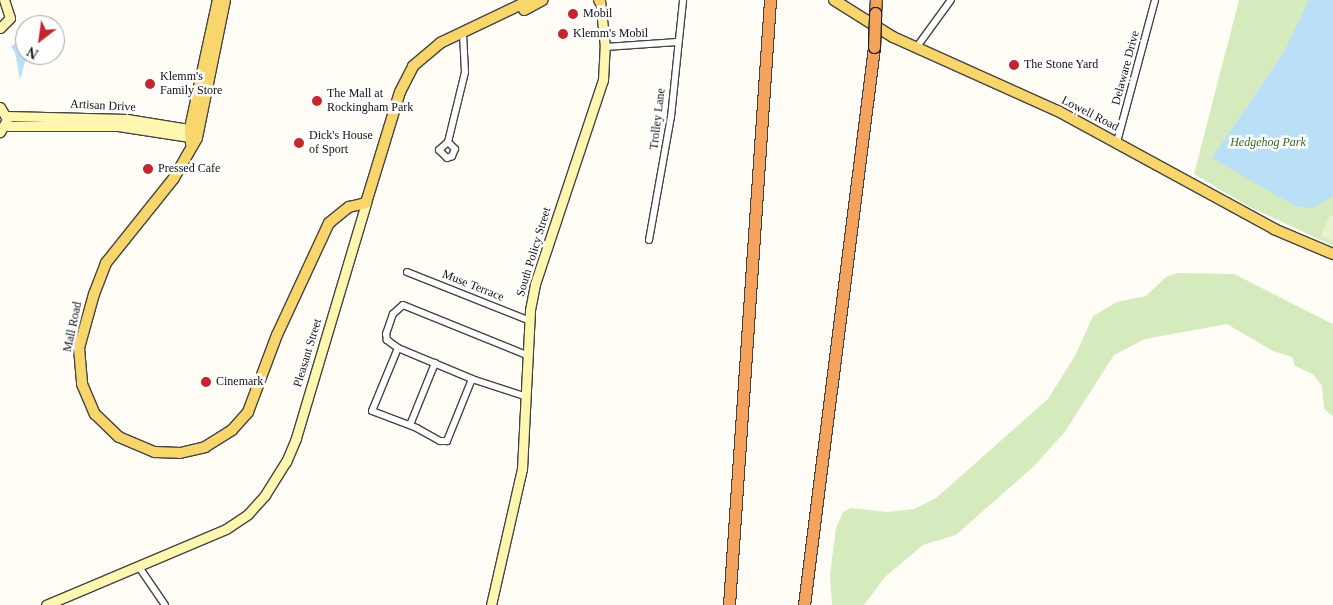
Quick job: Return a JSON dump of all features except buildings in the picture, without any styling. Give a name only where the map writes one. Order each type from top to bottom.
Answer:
[{"type":"highway","points":[[729,605],[770,0]]},
{"type":"highway","points":[[805,605],[874,47],[876,0]]},
{"type":"main road","name":"Mall Road","points":[[193,136],[218,0]]},
{"type":"main road","name":"Mall Road","points":[[226,0],[193,136],[174,178],[106,263],[94,294],[79,348],[80,377],[91,407],[112,432],[140,448],[172,454],[197,450],[220,440],[238,425],[252,405],[277,335],[329,223],[349,207],[366,204]]},
{"type":"main road","name":"Pleasant Street","points":[[46,605],[139,567],[237,522],[265,495],[280,474],[296,438],[366,204],[408,74],[429,50],[530,0]]},
{"type":"main road","name":"Pleasant Street","points":[[492,20],[504,20],[543,0]]},
{"type":"main road","name":"Lowell Road","points":[[834,0],[916,48],[1035,100],[1117,142],[1274,229],[1333,254]]},
{"type":"main road","points":[[0,29],[10,18],[3,1]]},
{"type":"main road","name":"South Policy Street","points":[[491,605],[519,482],[527,397],[530,321],[535,284],[602,87],[605,47],[600,1]]},
{"type":"main road","points":[[0,107],[6,116],[2,129]]},
{"type":"main road","name":"Artisan Drive","points":[[6,116],[127,119],[193,136]]},
{"type":"main road","name":"Artisan Drive","points":[[2,129],[118,126],[193,136]]},
{"type":"street","name":"Trolley Lane","points":[[649,240],[671,117],[683,0]]},
{"type":"street","points":[[916,48],[951,0]]},
{"type":"street","name":"Delaware Drive","points":[[1117,142],[1155,0]]},
{"type":"street","points":[[448,142],[466,65],[463,33]]},
{"type":"street","points":[[605,47],[678,42]]},
{"type":"street","name":"Muse Terrace","points":[[407,272],[530,321]]},
{"type":"street","points":[[527,397],[472,379],[398,348],[387,340],[386,334],[397,307],[403,306],[529,356]]},
{"type":"street","points":[[398,348],[372,411],[410,425],[440,441],[447,441],[472,379]]},
{"type":"street","points":[[410,425],[435,363]]},
{"type":"street","points":[[139,567],[165,605]]},
{"type":"green space","name":"Hedgehog Park","points":[[1239,0],[1333,0],[1333,246],[1246,205],[1194,174]]},
{"type":"green space","points":[[1330,215],[1333,216],[1333,241],[1321,236]]},
{"type":"green space","points":[[1177,273],[1234,274],[1333,324],[1333,416],[1324,409],[1322,386],[1313,374],[1295,366],[1292,357],[1273,351],[1227,324],[1145,339],[1114,355],[1064,433],[1034,466],[956,535],[923,545],[885,577],[864,605],[832,605],[830,575],[836,528],[843,512],[851,508],[887,512],[914,509],[936,498],[1048,399],[1076,354],[1093,316],[1117,302],[1146,296],[1166,277]]},
{"type":"water","points":[[1309,0],[1333,0],[1333,196],[1312,208],[1295,206],[1212,158],[1284,52]]},
{"type":"water","points":[[15,44],[15,52],[11,47]]},
{"type":"water","points":[[17,65],[24,65],[20,80]]},
{"type":"place","name":"Mobil","points":[[573,14]]},
{"type":"place","name":"Klemm's Mobil","points":[[563,34]]},
{"type":"place","name":"The Stone Yard","points":[[1014,65]]},
{"type":"place","name":"Klemm's Family Store","points":[[150,84]]},
{"type":"place","name":"The Mall at Rockingham Park","points":[[317,101]]},
{"type":"place","name":"Dick's House of Sport","points":[[299,143]]},
{"type":"place","name":"Pressed Cafe","points":[[148,169]]},
{"type":"place","name":"Cinemark","points":[[206,382]]}]
